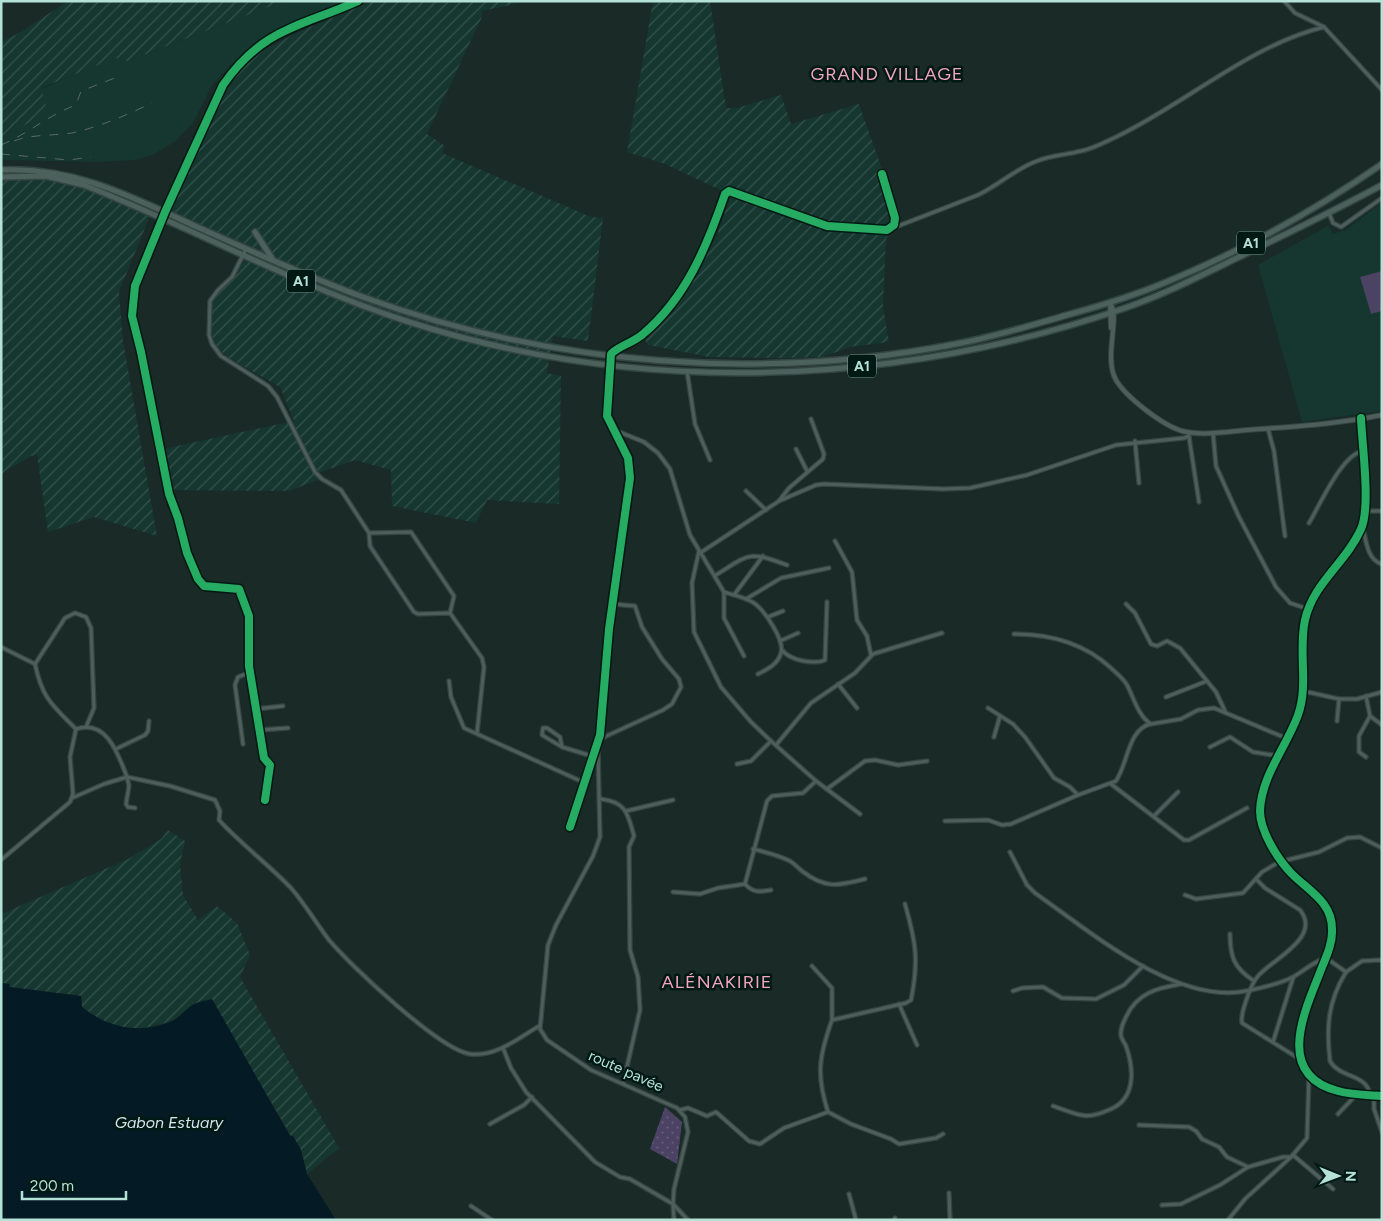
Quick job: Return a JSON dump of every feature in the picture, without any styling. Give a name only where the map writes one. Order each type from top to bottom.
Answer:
[{"type":"highway","name":"A1","points":[[1,177],[33,175],[74,182],[164,215],[366,298],[431,319],[547,346],[675,361],[744,364],[804,362],[890,354],[963,343],[1110,302],[1162,284],[1251,243],[1321,203],[1382,164]]},
{"type":"highway","name":"A1","points":[[1,170],[39,170],[70,175],[133,196],[164,215],[244,255],[331,294],[434,330],[512,348],[609,365],[686,371],[783,372],[914,361],[992,346],[1111,312],[1189,281],[1382,185]]},
{"type":"highway","points":[[255,232],[274,260]]},
{"type":"street","points":[[266,800],[270,764],[264,758],[248,659],[250,616],[243,594],[236,588],[204,586],[198,579],[187,553],[178,518],[169,494],[141,352],[135,333],[132,316],[135,286],[164,215],[223,85],[241,62],[262,43],[277,34],[358,1]]},
{"type":"street","points":[[1284,1],[1295,13],[1324,28],[1382,90]]},
{"type":"street","points":[[570,828],[598,746],[613,604],[630,478],[628,458],[612,429],[607,411],[611,354],[643,334],[672,306],[696,268],[709,240],[724,194],[729,191],[827,226],[887,230],[978,195],[990,189],[1013,171],[1036,161],[1060,154],[1084,151],[1117,136],[1285,39],[1324,28]]},
{"type":"street","points":[[882,174],[895,218],[894,225],[887,230]]},
{"type":"street","points":[[1329,212],[1333,223],[1341,227],[1382,198]]},
{"type":"street","points":[[246,249],[232,276],[210,301],[208,325],[212,344],[227,361],[273,392],[282,404],[315,472],[322,479],[341,490],[369,533],[370,546],[414,612],[418,614],[450,613]]},
{"type":"street","points":[[1110,302],[1112,368],[1121,387],[1164,422],[1189,434]]},
{"type":"street","points":[[686,371],[695,424],[710,460]]},
{"type":"street","points":[[779,501],[816,485],[824,484],[943,489],[990,485],[1054,467],[1104,448],[1135,441],[1189,434],[1268,429],[1382,415]]},
{"type":"street","points":[[1301,1061],[1299,1042],[1303,1015],[1326,958],[1332,932],[1329,911],[1322,899],[1294,876],[1282,860],[1266,833],[1260,810],[1270,775],[1298,714],[1303,691],[1302,642],[1308,609],[1318,589],[1352,545],[1362,527],[1365,511],[1360,418]]},
{"type":"street","points":[[811,419],[824,457],[779,501],[700,552],[692,583],[694,632],[721,687],[730,700],[771,741],[816,781],[860,814]]},
{"type":"street","points":[[612,429],[644,442],[658,453],[670,469],[681,499],[686,526],[700,552],[716,575],[724,592],[724,618],[744,656]]},
{"type":"street","points":[[1268,429],[1274,451],[1285,536]]},
{"type":"street","points":[[1213,432],[1216,466],[1238,516],[1276,587],[1290,602],[1308,609]]},
{"type":"street","points":[[1189,434],[1199,502]]},
{"type":"street","points":[[1135,441],[1139,483]]},
{"type":"street","points":[[796,449],[807,472]]},
{"type":"street","points":[[1309,523],[1350,457],[1363,451]]},
{"type":"street","points":[[746,491],[766,510]]},
{"type":"street","points":[[1365,511],[1382,511]]},
{"type":"street","points":[[1362,527],[1370,554],[1376,562],[1382,564]]},
{"type":"street","points":[[369,533],[411,532],[454,596],[450,613],[484,662],[476,733]]},
{"type":"street","points":[[835,540],[852,572],[857,620],[867,636],[871,656]]},
{"type":"street","points":[[716,575],[748,556],[757,554],[788,565]]},
{"type":"street","points":[[734,595],[763,556]]},
{"type":"street","points":[[746,599],[781,578],[829,568]]},
{"type":"street","points":[[724,592],[755,604],[768,617],[780,641],[782,651],[787,655],[806,662],[825,660],[827,602]]},
{"type":"street","points":[[599,740],[663,710],[672,704],[681,687],[679,679],[662,658],[642,627],[636,606],[613,604]]},
{"type":"street","points":[[1126,604],[1135,613],[1151,644],[1157,646],[1165,640],[1180,648],[1207,681],[1226,712]]},
{"type":"street","points":[[768,617],[783,611]]},
{"type":"street","points":[[36,664],[65,618],[75,613],[86,617],[91,628],[94,708],[86,727]]},
{"type":"street","points":[[776,745],[800,714],[855,673],[871,656],[942,632]]},
{"type":"street","points":[[780,641],[798,633]]},
{"type":"street","points":[[1014,634],[1034,634],[1057,639],[1080,646],[1097,656],[1127,684],[1144,718],[1151,724]]},
{"type":"street","points":[[1,646],[36,664],[45,696],[76,729]]},
{"type":"street","points":[[758,674],[771,668],[782,651]]},
{"type":"street","points":[[243,744],[235,685],[238,677],[250,672]]},
{"type":"street","points":[[449,681],[450,697],[462,726],[585,782]]},
{"type":"street","points":[[1166,697],[1207,681]]},
{"type":"street","points":[[838,684],[857,708]]},
{"type":"street","points":[[1303,691],[1339,699],[1382,692]]},
{"type":"street","points":[[1366,696],[1370,716],[1358,740],[1359,752],[1366,757]]},
{"type":"street","points":[[1337,721],[1339,699]]},
{"type":"street","points":[[256,709],[284,706]]},
{"type":"street","points":[[988,708],[1013,724],[1025,737],[1054,778],[1070,787],[1078,795]]},
{"type":"street","points":[[945,821],[988,820],[1002,825],[1011,824],[1098,787],[1111,784],[1119,776],[1135,736],[1142,727],[1181,719],[1198,710],[1214,708],[1288,739]]},
{"type":"street","points":[[994,737],[1000,716]]},
{"type":"street","points":[[1370,716],[1382,725]]},
{"type":"street","points":[[116,750],[145,735],[148,731],[149,721]]},
{"type":"street","points":[[76,729],[86,727],[102,732],[116,750],[129,786],[126,804],[128,807],[135,808]]},
{"type":"street","points":[[260,730],[288,728]]},
{"type":"street","points":[[562,747],[560,737],[544,728],[542,735],[562,747],[594,757]]},
{"type":"street","points":[[72,798],[70,757],[76,729]]},
{"type":"street","points":[[1210,747],[1230,737],[1253,752],[1279,756]]},
{"type":"street","points":[[738,764],[751,761],[771,741]]},
{"type":"street","points":[[1,860],[49,818],[66,806],[72,798],[104,784],[127,777],[189,791],[215,800],[220,811],[219,820],[291,888],[342,954],[431,1034],[460,1051],[471,1054],[493,1052],[539,1026],[548,945],[556,925],[598,847],[601,827],[601,799],[598,746]]},
{"type":"street","points":[[827,789],[864,761],[875,760],[898,765],[928,761]]},
{"type":"street","points":[[745,884],[767,801],[772,796],[803,794],[816,781]]},
{"type":"street","points":[[1111,784],[1181,839],[1187,840],[1247,808]]},
{"type":"street","points":[[1154,816],[1178,792]]},
{"type":"street","points":[[601,799],[612,800],[626,811],[634,836],[629,847],[630,950],[638,977],[640,1010],[623,1084]]},
{"type":"street","points":[[626,811],[673,800]]},
{"type":"street","points":[[1185,895],[1192,899],[1233,896],[1243,893],[1266,869],[1282,860],[1319,852],[1336,842],[1354,837],[1366,839],[1382,848]]},
{"type":"street","points":[[753,849],[792,862],[802,871],[826,885],[837,886],[865,879]]},
{"type":"street","points":[[1010,852],[1029,888],[1076,923],[1158,976],[1221,993],[1250,990],[1293,977],[1326,958]]},
{"type":"street","points":[[1256,879],[1265,888],[1300,910],[1306,922],[1305,932],[1301,938],[1254,981],[1242,1023],[1301,1061],[1309,1074],[1317,1082],[1332,1089],[1382,1096]]},
{"type":"street","points":[[745,884],[750,890],[759,892],[771,890]]},
{"type":"street","points":[[673,892],[700,894],[718,888],[745,884]]},
{"type":"street","points":[[832,1020],[911,1000],[917,965],[913,932],[905,904]]},
{"type":"street","points":[[1230,934],[1231,957],[1235,964],[1254,981]]},
{"type":"street","points":[[1326,958],[1346,972]]},
{"type":"street","points":[[1382,960],[1362,961],[1346,972],[1334,991],[1331,1003],[1330,1061],[1340,1072],[1363,1081],[1367,1085],[1372,1095],[1374,1110],[1382,1132]]},
{"type":"street","points":[[812,966],[832,988],[832,1020],[823,1043],[819,1064],[820,1080],[828,1112],[898,1144],[936,1138],[943,1134]]},
{"type":"street","points":[[1013,991],[1022,988],[1043,987],[1062,998],[1096,999],[1124,985],[1143,966]]},
{"type":"street","points":[[1273,1042],[1293,977]]},
{"type":"street","points":[[1053,1106],[1088,1117],[1122,1103],[1128,1098],[1131,1085],[1128,1054],[1121,1033],[1127,1014],[1136,1001],[1151,990],[1182,984]]},
{"type":"street","points":[[899,1004],[917,1045]]},
{"type":"street","name":"route pavée","points":[[539,1026],[543,1036],[564,1053],[591,1070],[670,1103],[680,1110],[688,1108],[706,1116],[716,1112],[749,1140],[760,1144],[784,1128],[828,1112]]},
{"type":"street","points":[[503,1048],[518,1080],[595,1162],[620,1178],[630,1179],[673,1204],[688,1220]]},
{"type":"street","points":[[1228,1220],[1245,1199],[1292,1156],[1307,1138],[1309,1074]]},
{"type":"street","points":[[1338,1114],[1357,1094]]},
{"type":"street","points":[[490,1124],[524,1106],[532,1097]]},
{"type":"street","points":[[674,1220],[674,1189],[688,1132],[687,1123],[680,1110]]},
{"type":"street","points":[[1139,1125],[1189,1127],[1196,1131],[1202,1139],[1219,1147],[1227,1157],[1248,1167]]},
{"type":"street","points":[[1162,1205],[1175,1206],[1194,1200],[1248,1167],[1283,1156],[1292,1156],[1334,1189]]},
{"type":"street","points":[[949,1193],[950,1220]]},
{"type":"street","points":[[849,1194],[856,1220]]},
{"type":"street","points":[[472,1206],[492,1220]]},
{"type":"shaded area","points":[[68,1],[284,1],[128,61],[115,58],[41,88],[48,113],[1,137],[1,42],[21,32]]},
{"type":"shaded area","points":[[284,1],[350,1],[267,37],[243,53],[213,84],[193,123],[176,141],[152,155],[136,160],[96,162],[1,160],[1,137],[47,113],[41,89],[115,57],[128,61]]},
{"type":"shaded area","points":[[371,1],[528,1],[482,11],[482,17],[427,134],[445,146],[442,153],[591,217],[603,218],[588,341],[553,336],[547,373],[561,376],[559,504],[487,500],[476,523],[392,506],[391,470],[355,460],[318,473],[318,480],[289,491],[170,490],[163,449],[294,421],[280,387],[229,358],[215,346],[210,325],[212,300],[236,275],[240,255],[150,216],[119,292],[123,341],[157,536],[94,517],[48,532],[37,455],[31,456],[1,474],[1,168],[18,166],[56,170],[95,180],[167,212],[226,91],[242,68],[264,50],[296,33]]},
{"type":"shaded area","points":[[653,1],[710,1],[726,108],[737,108],[781,95],[791,124],[859,104],[900,220],[886,239],[883,307],[889,342],[850,347],[823,357],[784,358],[709,357],[648,345],[645,340],[674,311],[704,259],[717,235],[731,195],[665,164],[627,152]]},
{"type":"shaded area","points":[[1382,202],[1382,411],[1302,422],[1258,265],[1329,225],[1332,234],[1346,230]]},
{"type":"shaded area","points":[[1382,271],[1382,311],[1371,314],[1360,277]]},
{"type":"shaded area","points":[[168,830],[185,841],[180,864],[183,895],[198,920],[217,906],[237,923],[250,955],[240,977],[339,1148],[307,1174],[301,1150],[221,1018],[223,1017],[192,1005],[173,1021],[141,1029],[118,1027],[104,1022],[82,1007],[81,996],[9,987],[9,984],[1,983],[1,914],[128,859],[161,839]]},
{"type":"shaded area","points":[[665,1107],[682,1122],[677,1164],[650,1149]]},
{"type":"water","name":"Gabon Estuary","points":[[1,983],[10,984],[9,987],[81,996],[82,1007],[102,1020],[125,1027],[136,1028],[148,1028],[172,1021],[193,1005],[212,999],[290,1136],[293,1136],[301,1150],[307,1174],[336,1220],[5,1220],[1,1217]]},
{"type":"railway","points":[[1,145],[76,105],[81,91],[120,76]]},
{"type":"railway","points":[[14,141],[28,137],[72,133],[113,120],[152,103]]},
{"type":"railway","points":[[1,154],[69,160],[91,157]]},
{"type":"cycle path","points":[[265,800],[270,765],[264,758],[249,666],[249,616],[239,589],[204,586],[198,579],[187,553],[178,518],[169,494],[132,316],[135,286],[165,212],[223,85],[238,66],[253,51],[268,40],[300,24],[358,1]]},
{"type":"cycle path","points":[[570,827],[600,735],[609,629],[630,478],[628,458],[607,416],[611,354],[643,334],[658,320],[683,288],[711,233],[725,194],[729,191],[827,226],[887,230],[894,225],[895,218],[882,174]]},
{"type":"cycle path","points":[[1361,418],[1366,491],[1364,519],[1355,541],[1322,584],[1309,607],[1303,632],[1303,692],[1301,703],[1293,727],[1275,761],[1265,786],[1261,798],[1260,811],[1266,836],[1281,861],[1324,904],[1331,920],[1332,935],[1330,947],[1306,1008],[1302,1025],[1299,1042],[1301,1058],[1307,1072],[1319,1083],[1338,1091],[1382,1096]]},
{"type":"district","name":"GRAND VILLAGE","points":[[887,74]]},
{"type":"district","name":"ALÉNAKIRIE","points":[[717,982]]}]
